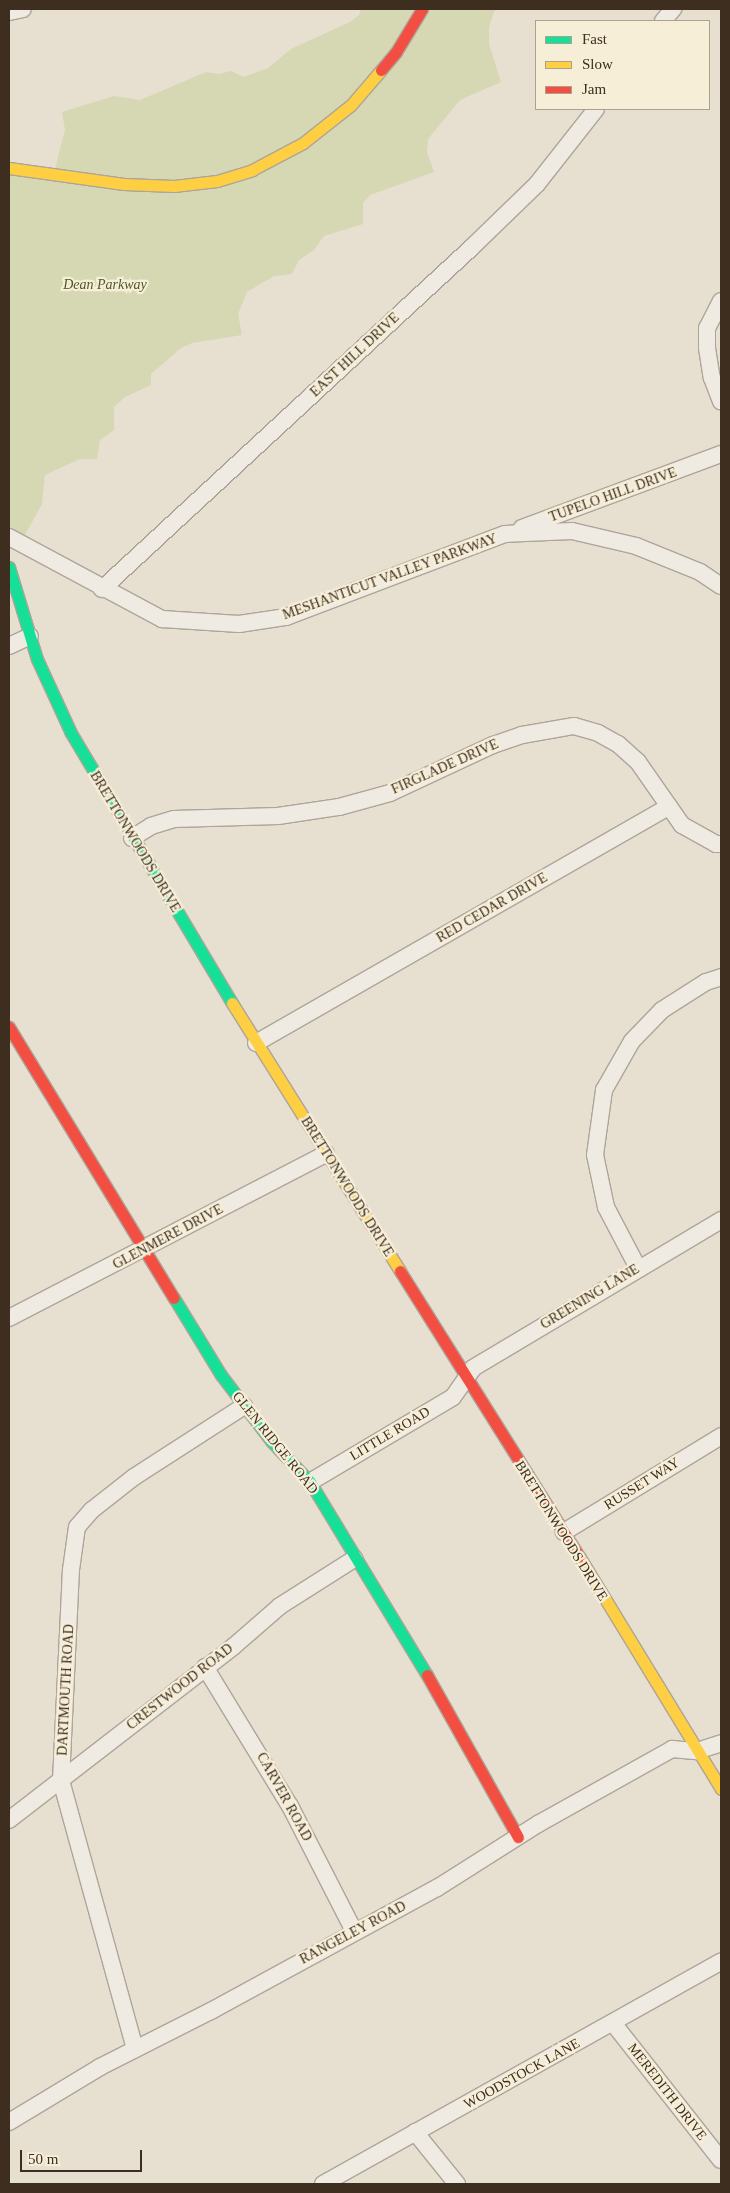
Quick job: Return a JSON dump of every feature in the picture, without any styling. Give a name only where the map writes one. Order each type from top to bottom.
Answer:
[{"type":"street","points":[[9,12],[23,9]]},
{"type":"street","points":[[9,168],[124,184],[174,186],[217,181],[252,170],[303,143],[351,105],[396,52],[422,9]]},
{"type":"street","points":[[664,20],[673,9]]},
{"type":"street","name":"EAST HILL DRIVE","points":[[102,589],[537,184],[595,110]]},
{"type":"street","points":[[721,301],[710,321],[707,335],[712,378],[721,401]]},
{"type":"street","name":"TUPELO HILL DRIVE","points":[[505,534],[721,454]]},
{"type":"street","name":"MESHANTICUT VALLEY PARKWAY","points":[[9,537],[102,589],[162,619],[239,624],[286,617],[505,534],[572,531],[627,544],[700,572],[721,586]]},
{"type":"street","name":"BRETTONWOODS DRIVE","points":[[9,567],[30,636],[70,733],[256,1043],[466,1381],[564,1532],[721,1789]]},
{"type":"street","points":[[9,646],[30,636]]},
{"type":"street","name":"FIRGLADE DRIVE","points":[[132,838],[151,826],[174,819],[278,816],[339,807],[390,793],[514,737],[574,726],[598,733],[618,744],[638,762],[669,806]]},
{"type":"street","points":[[669,806],[682,825],[716,844],[721,844]]},
{"type":"street","name":"RED CEDAR DRIVE","points":[[256,1043],[669,806]]},
{"type":"street","points":[[638,1268],[606,1207],[595,1155],[604,1090],[632,1041],[662,1010],[706,982],[721,977]]},
{"type":"street","name":"GLEN RIDGE ROAD","points":[[9,1027],[143,1251],[244,1406],[272,1442],[310,1482],[354,1559],[453,1716],[518,1837]]},
{"type":"street","name":"GLENMERE DRIVE","points":[[9,1318],[143,1251],[326,1154]]},
{"type":"street","name":"GREENING LANE","points":[[466,1381],[472,1368],[721,1220]]},
{"type":"street","name":"LITTLE ROAD","points":[[310,1482],[453,1397],[466,1381]]},
{"type":"street","name":"DARTMOUTH ROAD","points":[[134,2049],[61,1781],[71,1570],[77,1527],[92,1510],[134,1477],[244,1406]]},
{"type":"street","name":"RUSSET WAY","points":[[564,1532],[721,1438]]},
{"type":"street","name":"CRESTWOOD ROAD","points":[[9,1820],[206,1667],[280,1606],[354,1559]]},
{"type":"street","name":"CARVER ROAD","points":[[206,1667],[290,1806],[354,1932]]},
{"type":"street","name":"RANGELEY ROAD","points":[[9,2122],[134,2049],[437,1888],[518,1837],[672,1749],[697,1750],[721,1743]]},
{"type":"street","name":"WOODSTOCK LANE","points":[[322,2184],[721,1962]]},
{"type":"street","name":"MEREDITH DRIVE","points":[[614,2023],[721,2160]]},
{"type":"street","points":[[415,2132],[457,2184]]},
{"type":"green space","name":"Dean Parkway","points":[[361,9],[495,9],[489,27],[489,44],[501,82],[460,100],[428,139],[427,152],[434,172],[370,195],[363,203],[363,224],[324,236],[314,250],[299,260],[292,274],[274,276],[247,292],[238,314],[242,335],[192,343],[181,348],[151,374],[151,385],[125,397],[114,407],[114,430],[100,440],[97,459],[80,459],[45,475],[42,504],[20,544],[9,538],[9,170],[54,173],[65,130],[62,112],[114,96],[140,100],[206,72],[219,74],[231,71],[244,77],[268,68],[291,49],[350,22],[359,15]]},
{"type":"traffic: fast","points":[[9,567],[37,659],[71,733],[232,1003]]},
{"type":"traffic: fast","points":[[174,1298],[221,1375],[272,1442],[310,1482],[427,1675]]},
{"type":"traffic: slow","points":[[9,168],[124,184],[174,186],[217,181],[252,170],[303,143],[351,105],[381,70]]},
{"type":"traffic: slow","points":[[232,1003],[400,1271]]},
{"type":"traffic: slow","points":[[579,1556],[721,1789]]},
{"type":"traffic: jam","points":[[381,70],[396,52],[422,9]]},
{"type":"traffic: jam","points":[[9,1027],[174,1298]]},
{"type":"traffic: jam","points":[[400,1271],[579,1556]]},
{"type":"traffic: jam","points":[[427,1675],[518,1837]]}]
